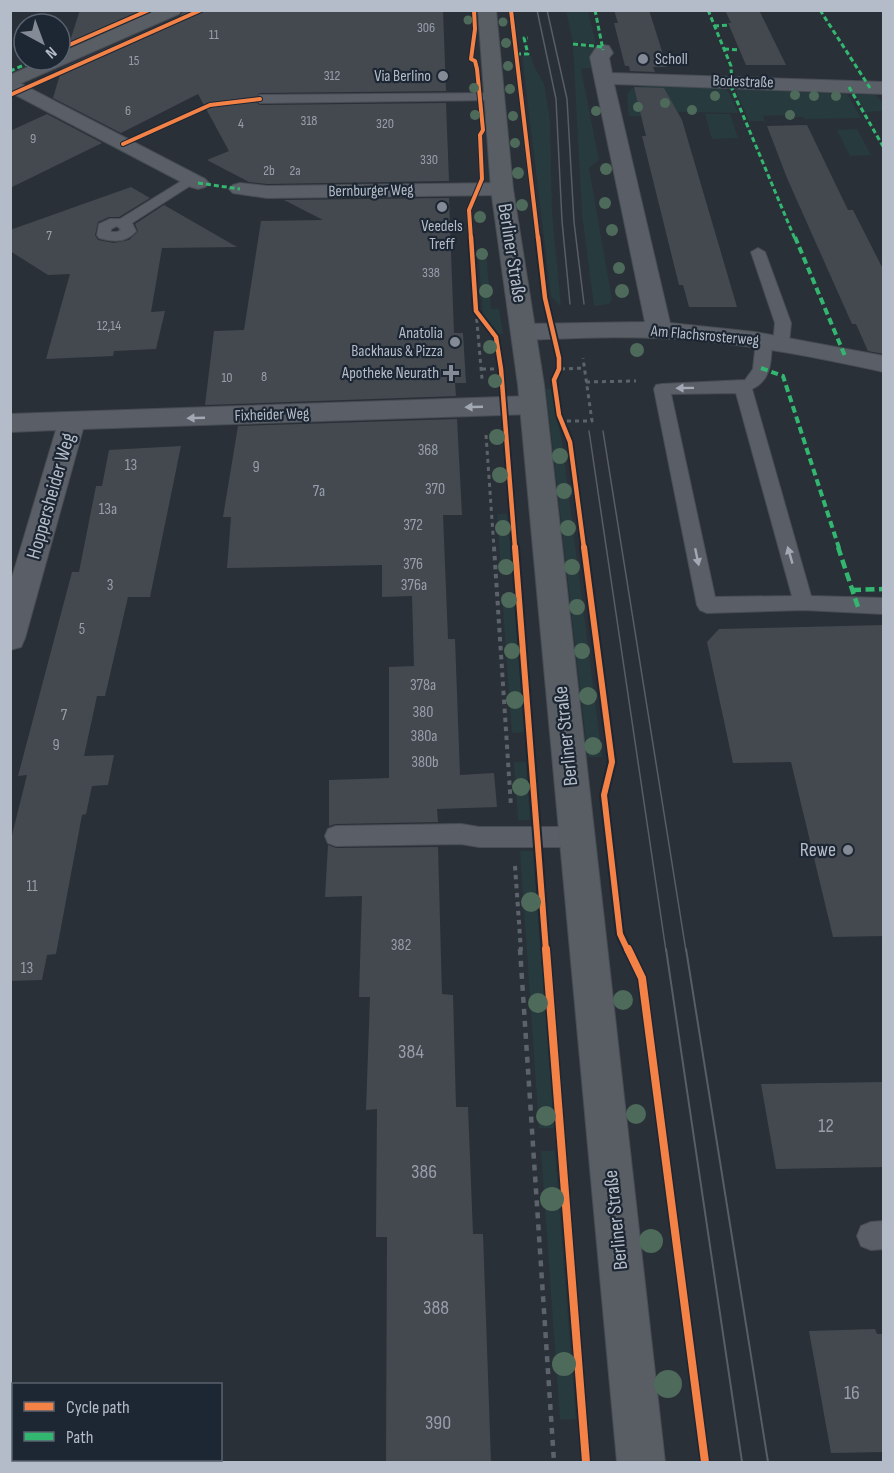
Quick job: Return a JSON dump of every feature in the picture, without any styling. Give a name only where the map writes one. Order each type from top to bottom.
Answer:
[{"type":"main road","points":[[10,83],[173,10]]},
{"type":"main road","name":"Berliner Straße","points":[[487,10],[502,189],[533,406],[641,1462]]},
{"type":"street","points":[[603,50],[604,53],[599,57],[603,78],[659,330]]},
{"type":"street","name":"Bodestraße","points":[[603,78],[884,88]]},
{"type":"street","points":[[10,83],[194,181]]},
{"type":"street","points":[[10,111],[38,98]]},
{"type":"street","name":"Bernburger Weg","points":[[240,189],[267,192],[502,189]]},
{"type":"street","name":"Am Flachsrosterweg","points":[[524,332],[659,330],[712,334],[884,364]]},
{"type":"street","name":"Fixheider Weg","points":[[10,423],[533,406]]},
{"type":"street","name":"Hoppersheider Weg","points":[[10,638],[72,422]]},
{"type":"lane","points":[[260,99],[495,97]]},
{"type":"lane","points":[[123,223],[194,181]]},
{"type":"lane","points":[[758,252],[783,323],[772,343],[760,376],[754,383],[743,387],[662,388],[707,604],[804,603],[884,606]]},
{"type":"lane","points":[[743,387],[804,603]]},
{"type":"lane","points":[[336,836],[461,834],[479,837],[576,837]]},
{"type":"path","points":[[476,311],[483,320]]},
{"type":"path","points":[[476,311],[533,406]]},
{"type":"path","points":[[499,359],[533,406],[592,421],[579,330]]},
{"type":"path","points":[[553,331],[559,357],[559,369],[533,406],[513,837],[554,1462]]},
{"type":"path","points":[[586,382],[632,381]]},
{"type":"green space","points":[[566,11],[588,11],[596,44],[573,42]]},
{"type":"green space","points":[[573,46],[597,48],[597,51],[589,57],[591,68],[581,69],[599,160],[589,168],[612,300],[609,304],[594,306],[582,214]]},
{"type":"green space","points":[[522,56],[531,56],[544,84],[550,121],[552,212],[561,307],[551,296]]},
{"type":"green space","points":[[645,85],[724,88],[730,94],[738,113],[641,111],[641,116],[629,116],[627,94],[631,89]]},
{"type":"green space","points":[[737,89],[847,94],[861,118],[805,119],[786,115],[763,116],[765,121],[749,121]]},
{"type":"green space","points":[[855,94],[875,95],[883,103],[883,111],[865,112]]},
{"type":"green space","points":[[705,114],[730,114],[738,138],[712,139]]},
{"type":"green space","points":[[857,129],[871,155],[850,156],[837,130]]},
{"type":"green space","points":[[478,250],[486,250],[491,309],[499,309],[503,334],[497,334],[483,315]]},
{"type":"green space","points":[[546,389],[551,389],[562,442],[602,757],[588,757]]},
{"type":"green space","points":[[497,514],[507,514],[512,571],[501,572]]},
{"type":"green space","points":[[502,595],[514,595],[524,732],[512,733]]},
{"type":"green space","points":[[514,762],[526,762],[530,820],[518,820]]},
{"type":"green space","points":[[520,851],[533,851],[554,1128],[539,1128]]},
{"type":"green space","points":[[541,1151],[555,1151],[576,1419],[560,1420]]},
{"type":"building","points":[[80,10],[150,10],[72,45],[72,35]]},
{"type":"building","points":[[183,10],[443,10],[446,91],[260,93],[252,100],[260,105],[446,103],[449,181],[267,184],[249,182],[207,160],[229,151],[198,94],[121,133],[53,98],[61,72],[72,72],[72,64],[180,16]]},
{"type":"building","points":[[614,10],[649,10],[667,67],[653,67],[655,72],[630,71],[629,66],[625,66],[614,23],[618,23]]},
{"type":"building","points":[[725,10],[759,10],[786,65],[746,65],[728,23],[731,23]]},
{"type":"building","points":[[634,87],[664,88],[682,120],[737,307],[689,307],[683,285],[679,285],[642,136],[646,136]]},
{"type":"building","points":[[47,114],[102,143],[10,188],[10,131]]},
{"type":"building","points":[[807,125],[848,210],[853,210],[884,271],[884,354],[868,351],[856,324],[852,324],[787,178],[767,126]]},
{"type":"building","points":[[131,187],[150,198],[119,217],[109,217],[98,222],[95,235],[98,240],[114,243],[129,240],[138,231],[135,224],[164,205],[237,247],[162,248],[151,312],[165,311],[156,349],[114,351],[113,356],[46,359],[70,274],[48,275],[10,251],[10,230]]},
{"type":"building","points":[[449,198],[454,333],[463,333],[466,383],[455,383],[456,396],[205,405],[214,331],[244,330],[261,221],[323,220],[284,200]]},
{"type":"building","points":[[457,419],[462,515],[443,515],[448,639],[455,639],[460,775],[494,773],[497,807],[437,809],[438,822],[329,826],[329,780],[389,778],[389,667],[414,666],[412,596],[382,597],[382,565],[227,568],[231,517],[223,517],[238,426]]},
{"type":"building","points":[[181,446],[150,597],[128,597],[105,696],[97,696],[84,756],[114,755],[108,785],[92,786],[86,814],[82,815],[56,954],[47,955],[42,980],[10,981],[10,843],[27,775],[18,776],[72,572],[79,572],[96,486],[102,486],[109,450]]},
{"type":"building","name":"Rewe","points":[[884,625],[884,936],[833,937],[791,762],[733,763],[707,642],[719,629]]},
{"type":"building","points":[[328,845],[336,848],[438,847],[442,994],[453,995],[456,1107],[468,1107],[473,1234],[483,1234],[491,1462],[386,1462],[387,1237],[376,1237],[377,1109],[366,1110],[370,997],[359,997],[362,896],[325,897]]},
{"type":"building","points":[[884,1082],[884,1167],[776,1169],[761,1084]]},
{"type":"building","points":[[875,1329],[877,1334],[884,1334],[884,1452],[831,1453],[809,1331]]},
{"type":"tram line","points":[[537,10],[556,99],[562,221],[570,304]]},
{"type":"tram line","points":[[547,10],[567,99],[574,222],[584,304]]},
{"type":"tram line","points":[[589,431],[666,951]]},
{"type":"tram line","points":[[603,431],[686,951]]},
{"type":"tram line","points":[[666,949],[742,1462]]},
{"type":"tram line","points":[[686,949],[768,1462]]},
{"type":"marked path","points":[[595,10],[603,50]]},
{"type":"marked path","points":[[708,10],[731,66],[732,89],[845,356]]},
{"type":"marked path","points":[[820,10],[870,88]]},
{"type":"marked path","points":[[714,26],[729,25]]},
{"type":"marked path","points":[[516,54],[528,54],[524,38],[528,38]]},
{"type":"marked path","points":[[573,44],[603,47]]},
{"type":"marked path","points":[[724,49],[739,50]]},
{"type":"marked path","points":[[849,87],[884,148]]},
{"type":"marked path","points":[[198,183],[240,189]]},
{"type":"marked path","points":[[761,368],[783,376],[858,607]]},
{"type":"marked path","points":[[852,590],[884,589]]},
{"type":"cycle path","points":[[72,44],[149,10]]},
{"type":"cycle path","points":[[10,95],[201,10]]},
{"type":"cycle path","points":[[474,10],[475,29],[471,59],[475,61],[477,69],[483,130],[480,135],[482,179],[469,210],[476,311],[496,337],[501,369],[586,1462]]},
{"type":"cycle path","points":[[511,10],[545,298],[559,358],[559,369],[554,380],[559,415],[570,442],[612,762],[604,795],[620,934],[642,978],[705,1462]]},
{"type":"cycle path","points":[[123,144],[210,105],[260,99]]},
{"type":"place","name":"Scholl","points":[[643,59]]},
{"type":"place","name":"Via Berlino","points":[[443,76]]},
{"type":"place","name":"Veedels Treff","points":[[442,207]]},
{"type":"place","name":"Anatolia Backhaus & Pizza","points":[[455,342]]},
{"type":"place","name":"Apotheke Neurath","points":[[451,373]]},
{"type":"place","name":"Rewe","points":[[848,850]]}]
